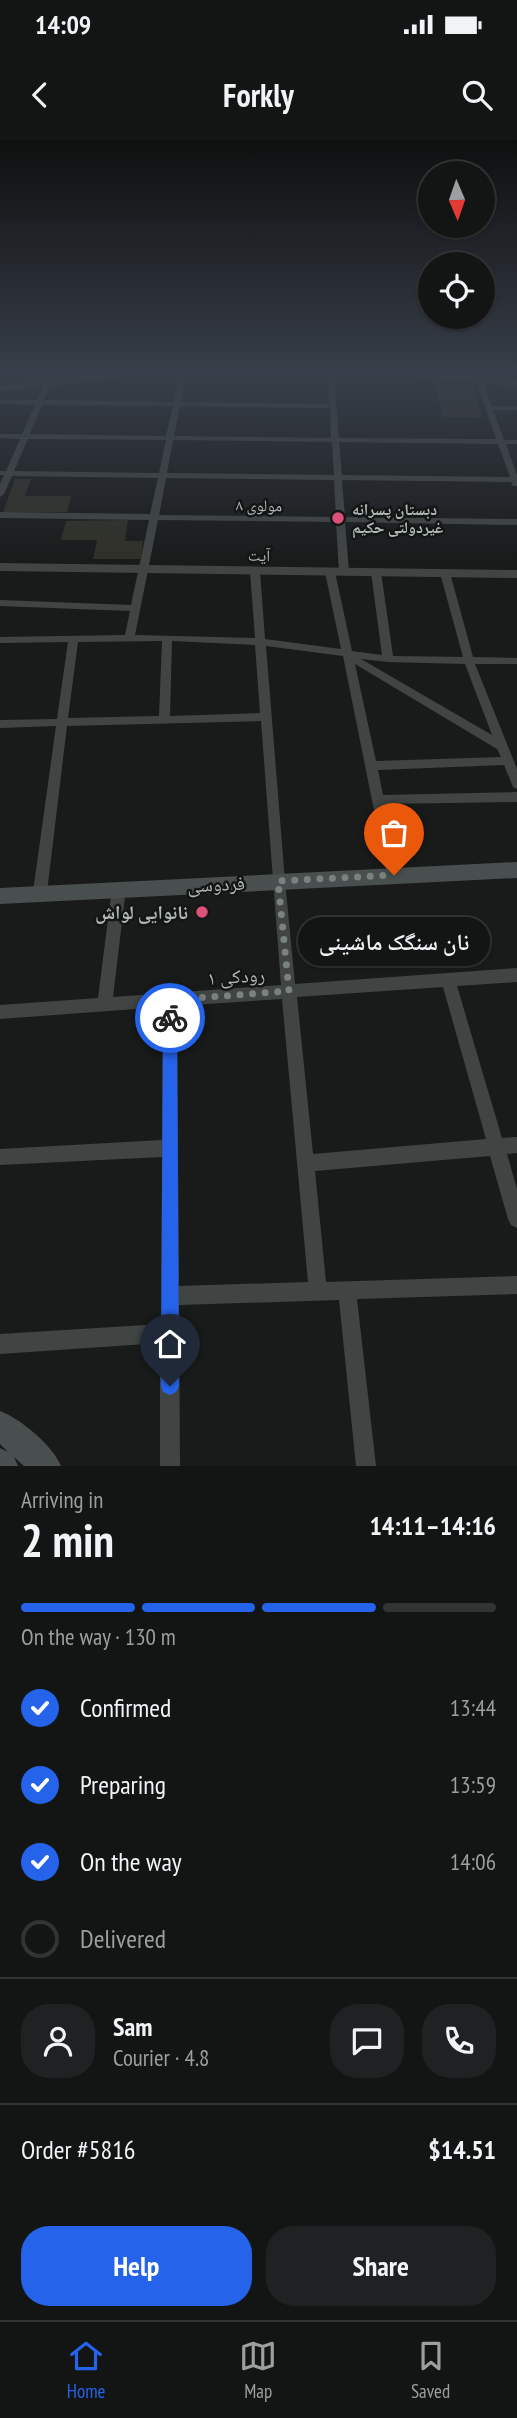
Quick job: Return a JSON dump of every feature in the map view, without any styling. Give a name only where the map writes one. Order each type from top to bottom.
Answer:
[{"type":"main road","name":"فردوسی","points":[[0,894],[394,875],[515,874]]},
{"type":"main road","points":[[0,1425],[46,1466]]},
{"type":"street","points":[[129,639],[171,435]]},
{"type":"street","points":[[335,435],[344,572]]},
{"type":"street","points":[[4,473],[516,483],[497,435]]},
{"type":"street","points":[[0,436],[517,442]]},
{"type":"street","points":[[0,494],[4,473],[25,437]]},
{"type":"street","name":"مولوی ۸","points":[[0,515],[517,522]]},
{"type":"street","name":"آیت","points":[[0,567],[516,576]]},
{"type":"street","points":[[255,570],[278,881],[318,1291]]},
{"type":"street","points":[[330,572],[394,875]]},
{"type":"street","points":[[376,572],[388,659]]},
{"type":"street","points":[[445,573],[470,661],[517,784]]},
{"type":"street","points":[[0,603],[136,608]]},
{"type":"street","points":[[164,720],[167,638]]},
{"type":"street","points":[[0,640],[167,638],[261,642],[348,656],[388,659],[517,661]]},
{"type":"street","points":[[40,892],[73,640]]},
{"type":"street","points":[[348,656],[502,746]]},
{"type":"street","points":[[0,724],[266,717]]},
{"type":"street","points":[[370,766],[508,761]]},
{"type":"street","points":[[377,800],[517,797]]},
{"type":"street","points":[[105,1004],[119,888]]},
{"type":"street","name":"رودکی ۱","points":[[0,1012],[517,975]]},
{"type":"street","points":[[448,980],[517,1219]]},
{"type":"street","points":[[170,1000],[170,1466]]},
{"type":"street","points":[[305,1163],[517,1145]]},
{"type":"street","points":[[0,1157],[170,1148]]},
{"type":"street","points":[[170,1296],[517,1285]]},
{"type":"street","points":[[347,1290],[366,1466]]},
{"type":"street","points":[[0,1344],[170,1333]]},
{"type":"shaded area","points":[[15,479],[31,479],[25,496],[71,496],[67,512],[3,512]]},
{"type":"shaded area","points":[[128,520],[125,541],[143,541],[141,559],[93,559],[97,540],[61,540],[66,521]]},
{"type":"way so far","points":[[170,1018],[170,1000],[289,991],[278,881],[394,875]]},
{"type":"place","name":"دبستان پسرانه غیردولتی حکیم","points":[[338,518]]},
{"type":"place","name":"نان سنگک ماشینی","points":[[394,875]]},
{"type":"place","name":"نانوایی لواش","points":[[202,912]]},
{"type":"route","points":[[170,1018],[170,1386]]}]
